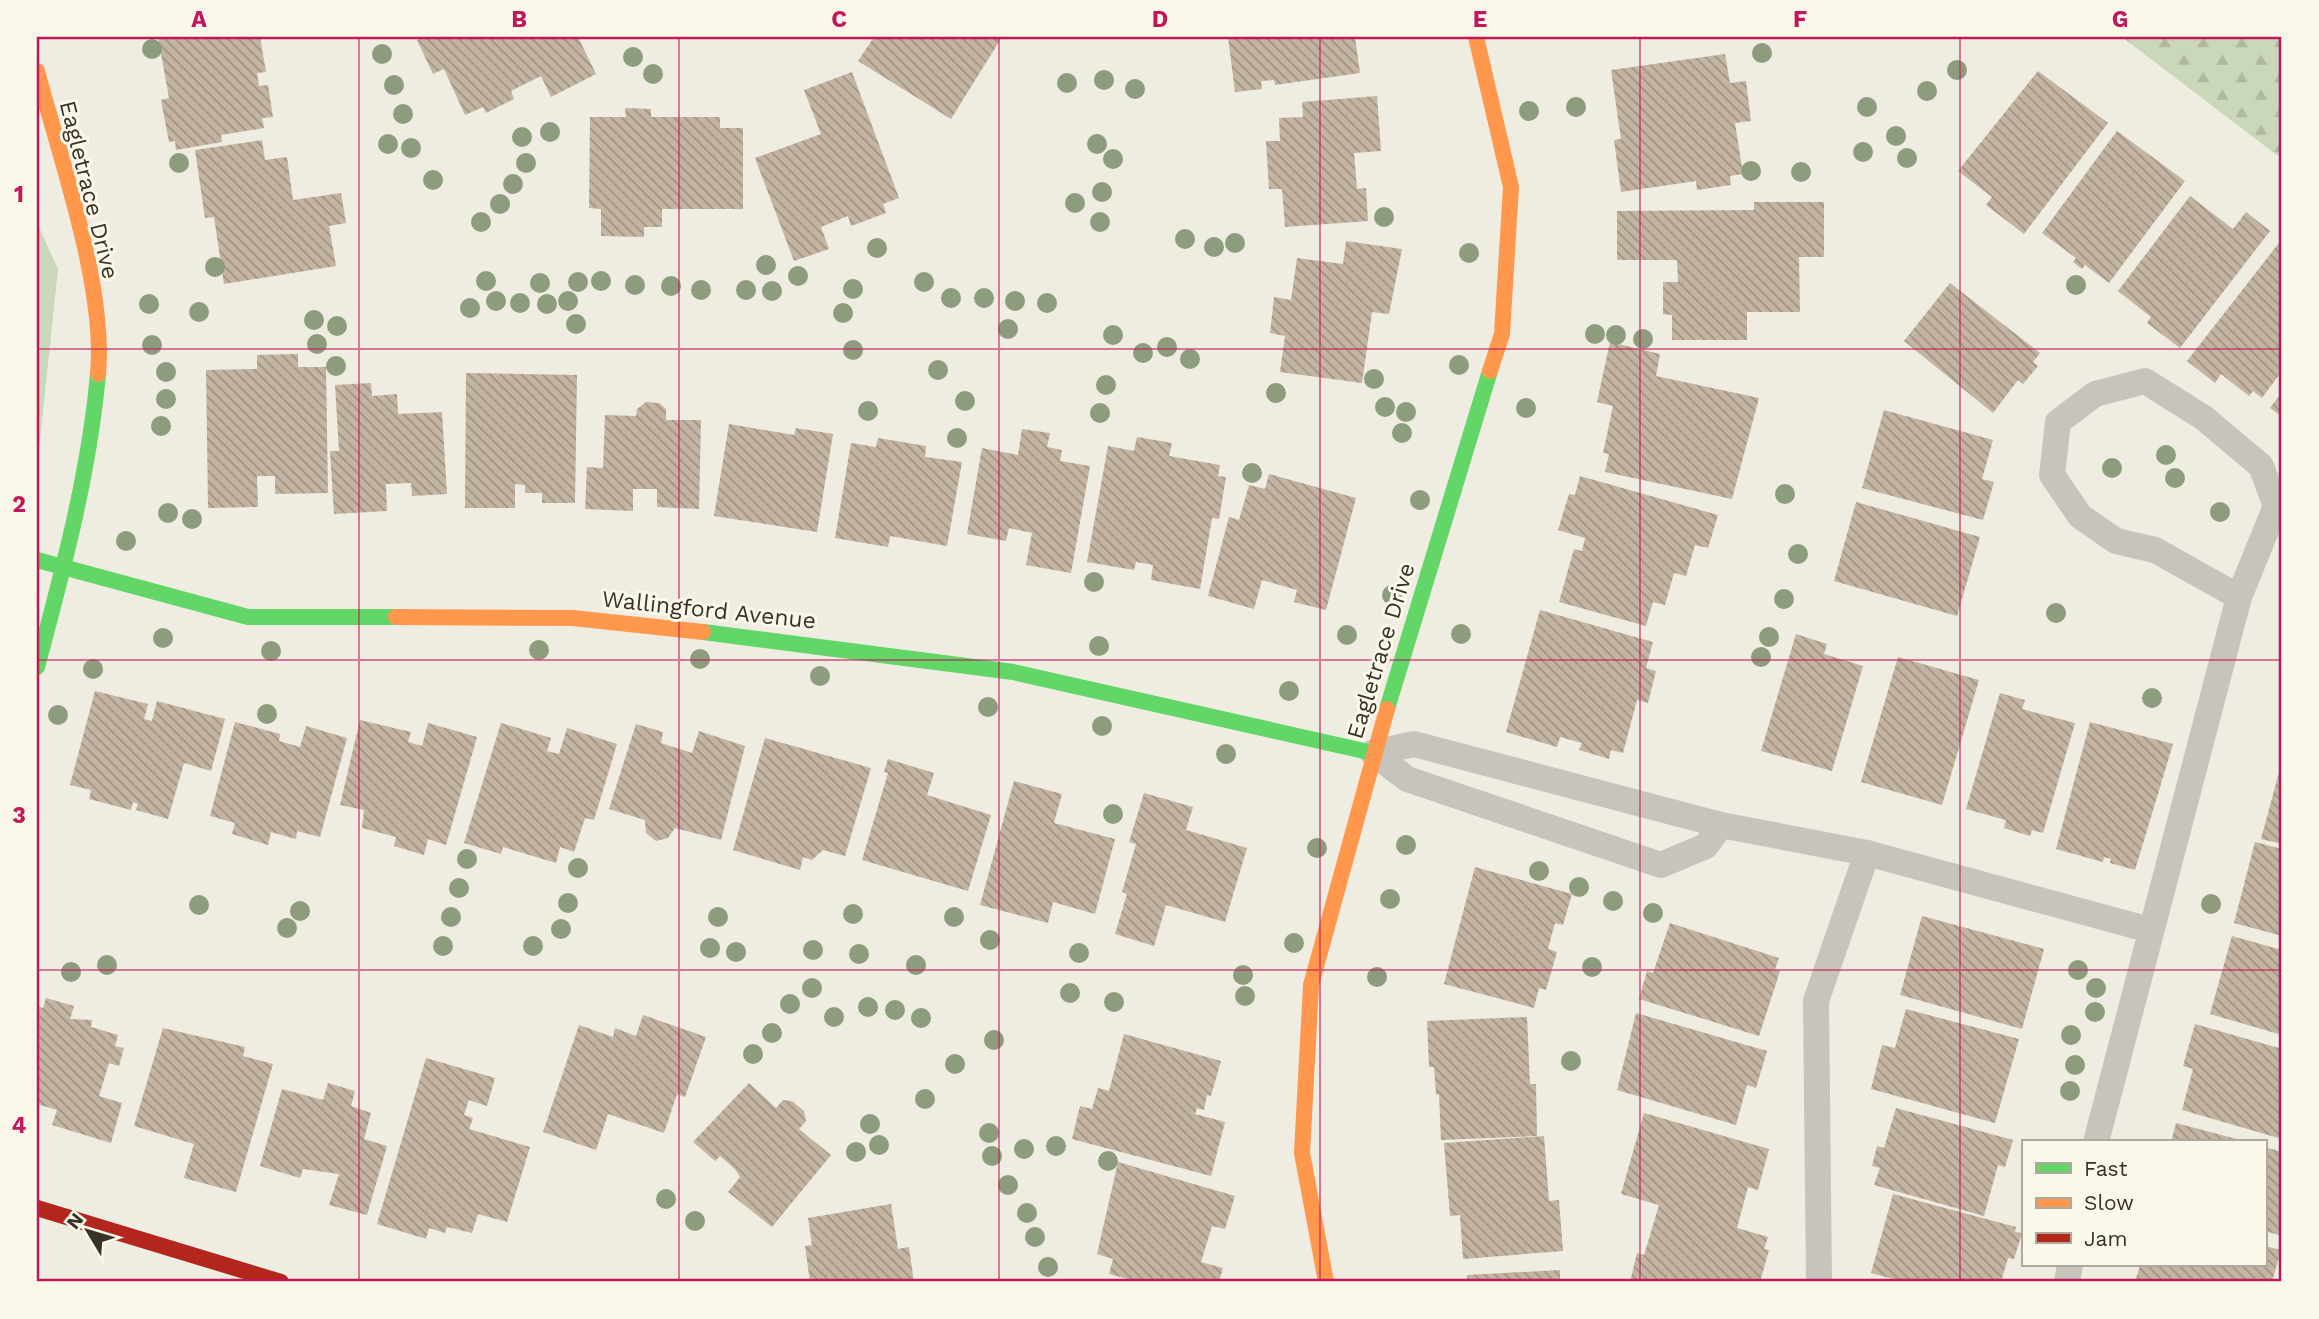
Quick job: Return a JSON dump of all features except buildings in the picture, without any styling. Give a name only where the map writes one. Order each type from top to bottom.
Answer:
[{"type":"street","name":"Eagletrace Drive","points":[[1326,1282],[1303,1153],[1311,985],[1373,753],[1502,334],[1511,187],[1476,37]]},
{"type":"street","name":"Eagletrace Drive","points":[[37,71],[88,263],[100,353],[92,439],[64,568],[37,667]]},
{"type":"street","name":"Wallingford Avenue","points":[[37,560],[248,617],[573,618],[826,646],[986,668],[1159,703],[1373,753]]},
{"type":"street","points":[[37,1208],[281,1282]]},
{"type":"lane","points":[[2097,1140],[2239,597],[2276,506],[2261,466],[2204,418],[2146,381],[2095,394],[2058,422],[2052,475],[2081,516],[2116,541],[2155,550],[2239,597]]},
{"type":"lane","points":[[1373,753],[1414,744],[1721,825],[1867,853],[2150,930]]},
{"type":"lane","points":[[1373,753],[1407,779],[1661,864],[1706,846],[1721,825]]},
{"type":"lane","points":[[1819,1282],[1816,1002],[1867,853]]},
{"type":"green space","points":[[2122,37],[2282,37],[2282,159]]},
{"type":"green space","points":[[37,223],[58,269],[37,468]]},
{"type":"traffic: fast","points":[[1387,709],[1490,371]]},
{"type":"traffic: fast","points":[[37,667],[82,485],[98,374]]},
{"type":"traffic: fast","points":[[37,560],[248,617],[396,617]]},
{"type":"traffic: fast","points":[[703,632],[1013,672],[1373,753]]},
{"type":"traffic: slow","points":[[1476,37],[1511,187],[1502,334],[1490,371]]},
{"type":"traffic: slow","points":[[37,71],[69,182],[88,262],[99,339],[98,374]]},
{"type":"traffic: slow","points":[[396,617],[573,618],[703,632]]},
{"type":"traffic: slow","points":[[1326,1282],[1302,1153],[1311,985],[1387,709]]},
{"type":"traffic: jam","points":[[37,1208],[281,1282]]}]
